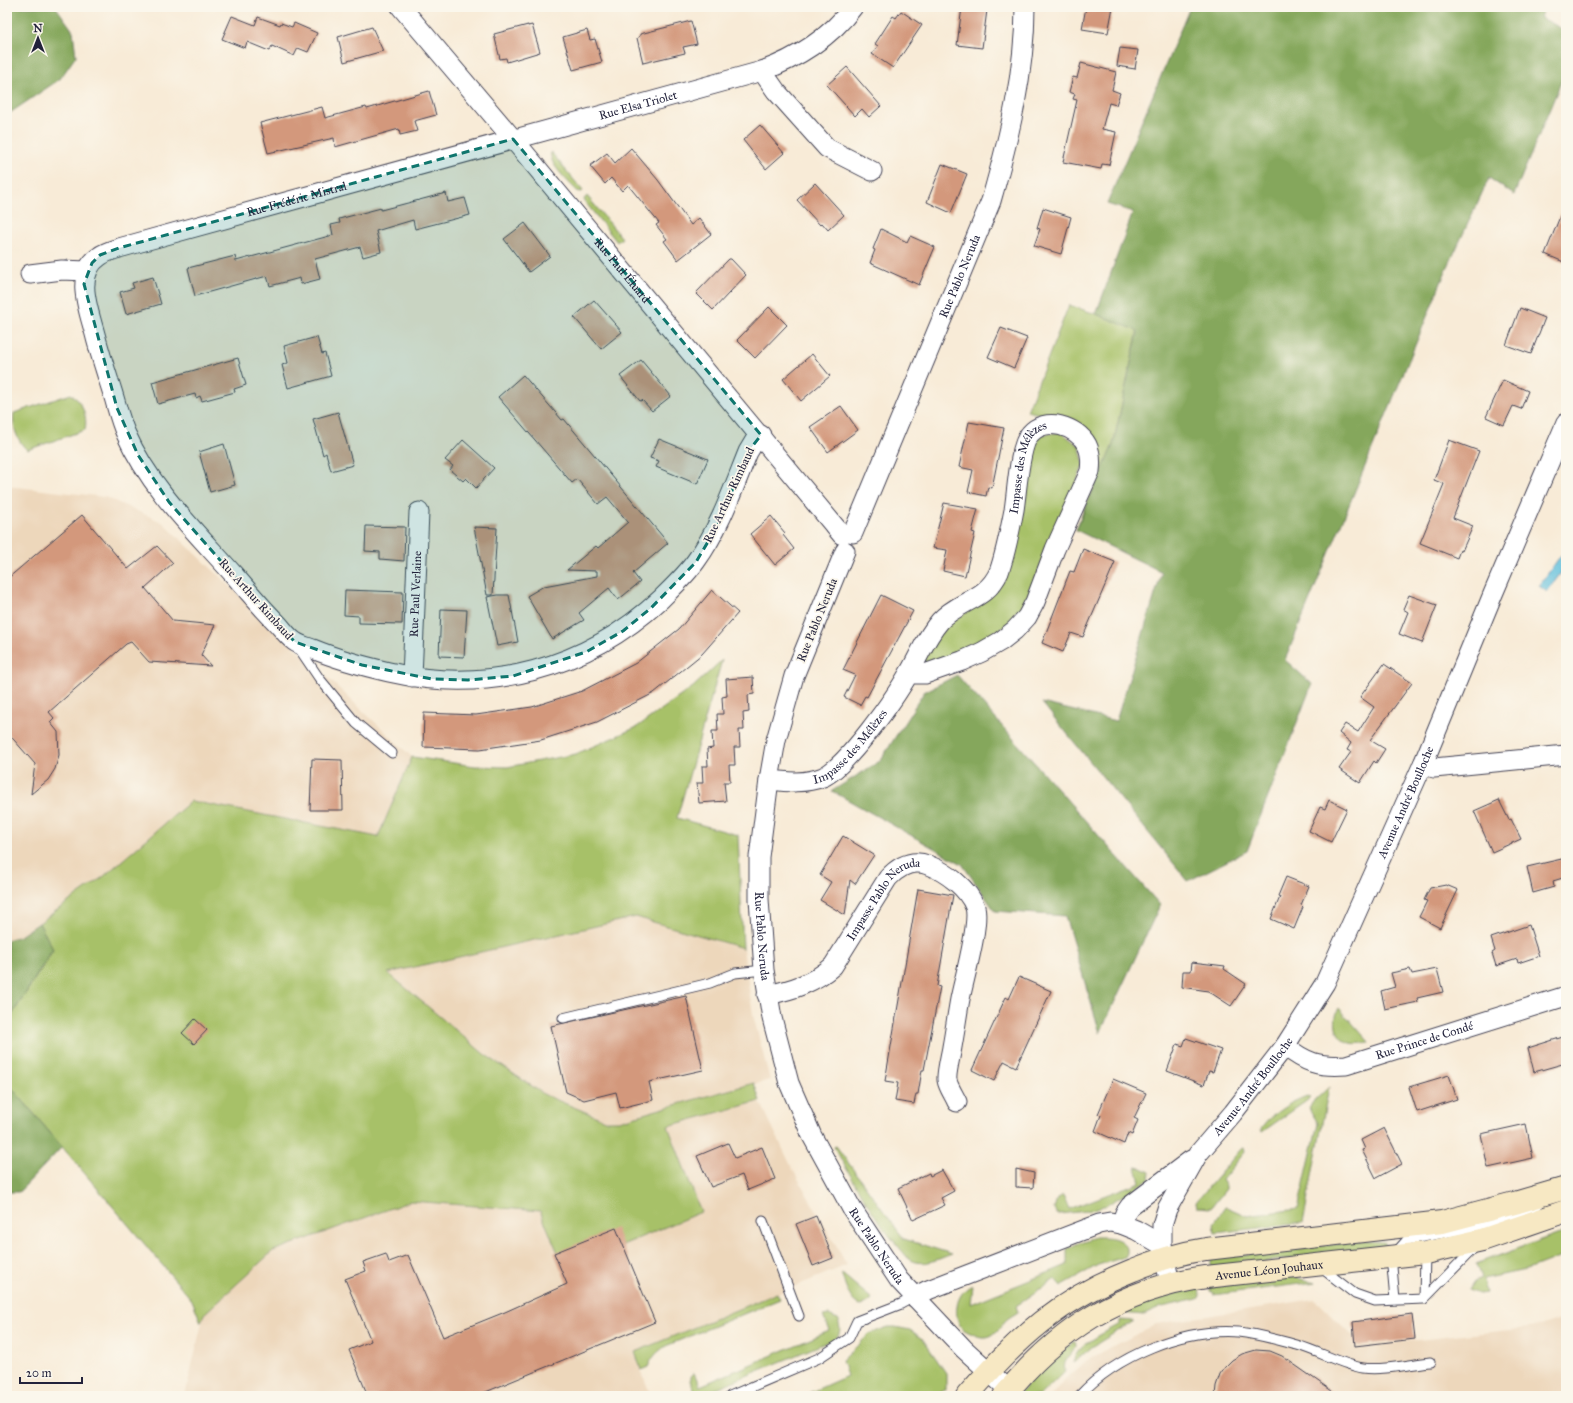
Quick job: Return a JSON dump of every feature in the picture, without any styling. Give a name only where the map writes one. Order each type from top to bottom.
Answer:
[{"type":"main road","points":[[967,1396],[989,1371],[1022,1338],[1063,1305],[1106,1281],[1164,1252],[1185,1252],[1442,1222],[1561,1189]]},
{"type":"main road","name":"Avenue Léon Jouhaux","points":[[1007,1393],[1033,1363],[1065,1334],[1122,1300],[1170,1284],[1206,1277],[1425,1254],[1482,1240],[1566,1211]]},
{"type":"street","name":"Rue Paul Éluard","points":[[401,7],[761,435],[847,540]]},
{"type":"street","name":"Rue Elsa Triolet","points":[[513,139],[762,71],[789,59],[821,39],[852,7]]},
{"type":"street","name":"Rue Pablo Neruda","points":[[1007,1393],[989,1371],[964,1349],[899,1280],[852,1209],[812,1136],[789,1083],[767,995],[759,899],[759,857],[776,740],[794,676],[847,540],[991,201],[1002,162],[1014,106],[1023,42],[1025,7]]},
{"type":"street","points":[[762,71],[776,92],[827,148],[872,171]]},
{"type":"street","name":"Rue Frédéric Mistral","points":[[87,271],[100,256],[119,248],[513,139]]},
{"type":"street","points":[[30,274],[62,270],[87,271]]},
{"type":"street","name":"Rue Arthur Rimbaud","points":[[87,271],[84,284],[85,293],[98,346],[126,434],[169,502],[262,608],[295,642],[325,654],[362,665],[412,677],[468,680],[513,676],[567,660],[586,652],[623,631],[651,608],[696,562],[718,525],[748,452],[754,442],[761,435]]},
{"type":"street","name":"Avenue André Boulloche","points":[[1198,1154],[1233,1113],[1285,1046],[1328,976],[1423,764],[1566,422]]},
{"type":"street","name":"Impasse des Mélèzes","points":[[769,780],[789,782],[811,781],[824,776],[842,763],[888,706],[909,674],[927,639],[940,620],[957,607],[990,588],[1005,552],[1023,447],[1029,434],[1036,428],[1046,425],[1057,425],[1072,430],[1081,437],[1087,445],[1090,472],[1055,549],[1035,602],[1027,617],[1015,630],[1001,641],[982,652],[925,674],[909,674]]},
{"type":"street","name":"Rue Paul Verlaine","points":[[412,677],[419,512]]},
{"type":"street","points":[[1423,764],[1434,768],[1566,755]]},
{"type":"street","name":"Impasse Pablo Neruda","points":[[767,995],[793,990],[824,974],[833,966],[888,878],[896,869],[905,864],[925,864],[938,870],[953,879],[966,892],[975,906],[977,920],[960,999],[947,1080],[957,1102]]},
{"type":"street","name":"Rue Prince de Condé","points":[[1285,1046],[1300,1057],[1313,1063],[1330,1066],[1346,1065],[1566,996]]},
{"type":"street","points":[[1121,1224],[1125,1213],[1130,1206],[1198,1154]]},
{"type":"street","points":[[1170,1284],[1164,1252],[1162,1225],[1167,1209],[1198,1154]]},
{"type":"street","points":[[914,1297],[936,1287],[1099,1224],[1110,1222],[1121,1224],[1136,1230],[1164,1252]]},
{"type":"lane","points":[[295,642],[319,678],[356,723],[392,753]]},
{"type":"lane","points":[[563,1018],[710,983],[735,973],[764,970]]},
{"type":"lane","points":[[1394,1300],[1392,1257],[1407,1240],[1475,1227],[1529,1212],[1561,1189]]},
{"type":"lane","points":[[763,1221],[799,1316]]},
{"type":"lane","points":[[1318,1265],[1355,1294],[1375,1301],[1424,1299],[1482,1240]]},
{"type":"lane","points":[[1424,1299],[1425,1254]]},
{"type":"lane","points":[[730,1396],[819,1358],[849,1338],[857,1321],[901,1304],[914,1297]]},
{"type":"lane","points":[[1079,1396],[1110,1369],[1139,1353],[1179,1337],[1201,1333],[1238,1332],[1274,1339],[1313,1350],[1363,1368],[1379,1368],[1430,1362]]},
{"type":"highlighted area","points":[[513,139],[761,435],[748,452],[718,525],[696,562],[651,608],[623,631],[586,652],[513,676],[468,680],[432,679],[362,665],[295,642],[262,608],[169,502],[138,455],[117,408],[84,284],[92,263],[100,255],[119,248]]},
{"type":"shaded area","points":[[7,486],[105,497],[162,522],[412,757],[378,837],[191,801],[103,877],[20,936],[7,940]]},
{"type":"shaded area","points":[[636,917],[743,948],[753,1015],[770,1080],[619,1121],[607,1121],[545,1095],[484,1054],[388,973]]},
{"type":"shaded area","points":[[760,1101],[792,1168],[847,1265],[634,1352],[651,1396],[185,1396],[204,1314],[273,1251],[411,1201],[540,1211],[565,1269],[701,1212],[668,1126]]},
{"type":"shaded area","points":[[1315,1299],[1363,1346],[1537,1327],[1566,1317],[1566,1396],[1051,1396],[1064,1380],[1091,1358],[1156,1324]]},
{"type":"green space","points":[[7,7],[56,7],[73,31],[76,56],[60,79],[7,115]]},
{"type":"green space","points":[[1190,7],[1545,7],[1540,17],[1566,31],[1566,70],[1514,195],[1489,178],[1445,273],[1285,660],[1312,684],[1247,851],[1188,881],[1042,703],[1116,721],[1162,572],[1076,530],[1113,445],[1138,331],[1096,314],[1133,212],[1107,204]]},
{"type":"green space","points":[[551,152],[583,191],[577,191],[560,173],[553,162]]},
{"type":"green space","points":[[587,196],[622,238],[617,242],[585,202],[584,199]]},
{"type":"green space","points":[[1069,305],[1138,330],[1113,445],[1076,530],[1096,474],[1065,420],[1027,411]]},
{"type":"green space","points":[[71,394],[81,405],[85,415],[85,430],[27,450],[20,442],[16,433],[14,413]]},
{"type":"green space","points":[[1061,432],[1079,446],[1084,464],[1025,605],[1019,615],[986,642],[924,666],[924,655],[942,628],[986,599],[1033,443],[1040,435]]},
{"type":"green space","points":[[722,660],[677,818],[738,835],[743,948],[636,917],[388,973],[484,1054],[545,1095],[607,1121],[619,1121],[754,1083],[760,1101],[668,1126],[701,1212],[565,1269],[540,1211],[411,1201],[273,1251],[204,1314],[201,1322],[192,1300],[7,1082],[7,1023],[53,950],[39,923],[103,877],[191,801],[378,837],[412,757],[475,766],[507,767],[576,754],[637,727],[693,687]]},
{"type":"green space","points":[[957,675],[1160,905],[1100,1033],[1065,916],[995,911],[962,864],[832,791],[880,761],[924,692]]},
{"type":"green space","points":[[39,923],[53,949],[7,1023],[7,940],[20,936]]},
{"type":"green space","points":[[1339,1008],[1369,1042],[1358,1044],[1347,1042],[1339,1035],[1335,1022]]},
{"type":"green space","points":[[7,1082],[62,1147],[19,1192],[7,1192]]},
{"type":"green space","points":[[1329,1087],[1303,1223],[1215,1233],[1214,1223],[1225,1207],[1247,1216],[1298,1209],[1318,1123],[1308,1107]]},
{"type":"green space","points":[[1307,1096],[1310,1098],[1262,1132],[1261,1129],[1275,1114],[1288,1105]]},
{"type":"green space","points":[[836,1146],[904,1239],[952,1254],[923,1263],[912,1261],[907,1257],[883,1228],[861,1194],[834,1147]]},
{"type":"green space","points":[[1244,1148],[1245,1152],[1222,1180],[1226,1186],[1226,1189],[1211,1208],[1197,1207],[1196,1202],[1241,1149]]},
{"type":"green space","points":[[1136,1167],[1150,1172],[1149,1180],[1107,1205],[1087,1211],[1060,1214],[1057,1214],[1054,1209],[1057,1198],[1063,1195],[1069,1209],[1140,1182]]},
{"type":"green space","points":[[1566,1231],[1566,1255],[1530,1269],[1483,1279],[1486,1293],[1479,1294],[1468,1290],[1474,1281],[1481,1278],[1476,1264]]},
{"type":"green space","points":[[1095,1237],[1113,1238],[1121,1241],[1127,1248],[1125,1257],[1098,1265],[1061,1286],[1055,1279],[1016,1306],[1018,1312],[990,1336],[978,1336],[961,1327],[957,1315],[958,1303],[963,1292],[968,1288],[973,1285],[971,1304],[1067,1265],[1067,1249],[1080,1242]]},
{"type":"green space","points":[[1364,1241],[1385,1242],[1385,1248],[1211,1268],[1211,1258]]},
{"type":"green space","points":[[841,1273],[872,1299],[865,1304],[860,1305],[855,1303],[848,1292]]},
{"type":"green space","points":[[1291,1277],[1316,1282],[1213,1295],[1210,1291],[1210,1287]]},
{"type":"green space","points":[[1199,1287],[1200,1296],[1198,1299],[1162,1307],[1144,1315],[1121,1313],[1145,1300]]},
{"type":"green space","points":[[777,1293],[780,1299],[666,1346],[655,1355],[648,1367],[641,1370],[635,1352]]},
{"type":"green space","points":[[829,1315],[837,1319],[839,1324],[840,1330],[835,1339],[705,1393],[695,1392],[690,1381],[692,1374],[694,1373],[700,1386],[829,1331],[823,1316]]},
{"type":"green space","points":[[1120,1320],[1134,1321],[1092,1347],[1073,1363],[1079,1351],[1085,1345],[1099,1335],[1120,1324]]},
{"type":"green space","points":[[888,1327],[910,1330],[922,1338],[946,1373],[946,1389],[936,1396],[802,1396],[847,1376],[842,1361],[869,1334]]},
{"type":"green space","points":[[1075,1341],[1076,1347],[1066,1361],[1064,1368],[1065,1371],[1039,1396],[1017,1396],[1048,1361]]},
{"type":"water","points":[[1561,555],[1566,558],[1566,566],[1547,592],[1539,586]]},
{"type":"building","points":[[962,7],[987,10],[982,48],[957,45]]},
{"type":"building","points":[[1086,7],[1113,7],[1108,33],[1082,29]]},
{"type":"building","points":[[901,11],[922,25],[893,68],[872,54],[878,46],[875,44],[893,16],[896,18]]},
{"type":"building","points":[[232,16],[255,25],[258,17],[280,25],[281,23],[292,27],[294,23],[317,33],[308,52],[298,48],[294,56],[272,46],[269,51],[247,42],[245,48],[222,39]]},
{"type":"building","points":[[691,21],[697,44],[683,47],[685,53],[643,63],[637,38],[640,34]]},
{"type":"building","points":[[532,25],[540,52],[507,62],[506,58],[500,59],[494,34]]},
{"type":"building","points":[[372,27],[383,51],[344,62],[338,37]]},
{"type":"building","points":[[587,30],[590,40],[595,39],[602,62],[573,70],[563,37]]},
{"type":"building","points":[[1120,48],[1138,50],[1135,69],[1117,66]]},
{"type":"building","points":[[1081,63],[1116,72],[1112,90],[1120,93],[1116,105],[1109,103],[1102,129],[1116,132],[1109,165],[1102,164],[1101,169],[1063,162],[1077,100],[1073,99],[1075,94],[1069,92],[1073,77],[1077,78]]},
{"type":"building","points":[[847,67],[881,106],[869,117],[862,109],[855,116],[827,85]]},
{"type":"building","points":[[429,91],[436,115],[414,121],[417,131],[400,135],[399,129],[335,147],[334,138],[268,153],[260,123],[322,107],[325,118],[366,107],[367,109]]},
{"type":"building","points":[[760,125],[784,153],[766,169],[743,140]]},
{"type":"building","points":[[631,148],[658,180],[691,225],[699,218],[711,234],[678,260],[664,241],[667,239],[656,225],[659,223],[628,185],[622,191],[611,178],[605,184],[590,166],[607,153],[615,163]]},
{"type":"building","points":[[942,164],[967,174],[951,213],[927,202]]},
{"type":"building","points":[[815,183],[844,215],[828,230],[822,223],[820,225],[797,200]]},
{"type":"building","points":[[446,193],[448,202],[465,198],[470,215],[415,229],[413,220],[376,231],[381,252],[363,257],[360,247],[315,259],[320,279],[301,284],[300,278],[270,286],[267,276],[195,296],[188,268],[235,256],[236,261],[333,235],[331,225],[340,223],[339,219]]},
{"type":"building","points":[[1566,204],[1566,263],[1545,254]]},
{"type":"building","points":[[1043,208],[1071,217],[1061,254],[1034,246],[1040,229],[1037,228]]},
{"type":"building","points":[[525,223],[550,256],[529,272],[504,239]]},
{"type":"building","points":[[881,229],[907,242],[910,236],[935,247],[919,285],[870,263],[875,250],[873,249]]},
{"type":"building","points":[[729,259],[731,259],[746,275],[713,310],[696,293]]},
{"type":"building","points":[[153,277],[161,304],[126,314],[120,292],[134,288],[132,283]]},
{"type":"building","points":[[594,300],[622,332],[601,349],[574,317]]},
{"type":"building","points":[[769,307],[787,325],[755,358],[737,340]]},
{"type":"building","points":[[1520,308],[1545,318],[1531,354],[1506,345]]},
{"type":"building","points":[[1001,328],[1027,338],[1014,368],[988,357]]},
{"type":"building","points":[[317,337],[322,354],[325,353],[331,376],[288,388],[282,365],[288,363],[284,346]]},
{"type":"building","points":[[812,354],[830,376],[801,401],[783,379]]},
{"type":"building","points":[[238,358],[246,385],[234,389],[235,392],[202,401],[200,396],[196,398],[195,394],[158,404],[152,382]]},
{"type":"building","points":[[641,360],[671,396],[652,411],[642,400],[640,401],[620,376]]},
{"type":"building","points":[[523,375],[562,420],[564,419],[668,543],[633,573],[640,582],[618,600],[609,588],[579,613],[584,620],[552,639],[527,596],[544,586],[597,576],[597,571],[567,570],[596,546],[598,548],[628,522],[607,497],[598,504],[577,479],[572,483],[498,397]]},
{"type":"building","points":[[1503,380],[1528,391],[1521,409],[1513,406],[1504,425],[1486,417]]},
{"type":"building","points":[[841,406],[858,430],[828,452],[810,427]]},
{"type":"building","points":[[338,412],[353,465],[331,471],[326,453],[323,455],[313,419]]},
{"type":"building","points":[[969,422],[1004,428],[992,488],[988,487],[986,496],[968,492],[973,470],[959,467]]},
{"type":"building","points":[[659,439],[708,459],[697,484],[656,467],[659,461],[650,458]]},
{"type":"building","points":[[463,440],[494,468],[476,488],[466,478],[463,481],[450,470],[453,466],[445,460]]},
{"type":"building","points":[[1449,440],[1479,451],[1453,518],[1473,526],[1462,551],[1460,550],[1457,558],[1420,543],[1444,484],[1434,480]]},
{"type":"building","points":[[224,444],[235,485],[210,492],[199,452]]},
{"type":"building","points":[[944,503],[978,509],[972,532],[975,533],[965,576],[943,571],[947,550],[933,548]]},
{"type":"building","points":[[82,515],[128,569],[157,546],[173,563],[145,588],[173,621],[215,625],[201,655],[211,666],[149,662],[131,642],[126,644],[49,712],[54,718],[50,722],[58,732],[59,755],[55,769],[48,780],[31,794],[35,764],[7,732],[7,579]]},
{"type":"building","points":[[771,516],[785,533],[783,535],[794,549],[775,565],[750,534]]},
{"type":"building","points":[[366,526],[405,527],[404,561],[380,559],[380,552],[365,551]]},
{"type":"building","points":[[474,527],[497,528],[493,595],[487,595]]},
{"type":"building","points":[[1083,549],[1115,562],[1083,637],[1071,633],[1063,652],[1042,643],[1070,571],[1074,572]]},
{"type":"building","points":[[345,590],[403,592],[402,624],[359,623],[359,616],[344,615]]},
{"type":"building","points":[[712,590],[738,613],[702,654],[654,693],[597,722],[541,740],[480,749],[423,747],[424,713],[476,715],[532,707],[582,691],[636,663],[679,629]]},
{"type":"building","points":[[509,595],[518,642],[497,646],[487,597]]},
{"type":"building","points":[[881,595],[913,611],[867,697],[865,696],[860,705],[844,697],[855,675],[843,670]]},
{"type":"building","points":[[1409,595],[1437,605],[1422,643],[1399,634],[1408,612],[1403,609]]},
{"type":"building","points":[[441,609],[467,610],[464,657],[439,656]]},
{"type":"building","points":[[1384,664],[1412,683],[1370,740],[1385,749],[1376,763],[1374,761],[1360,783],[1339,769],[1351,752],[1347,750],[1351,743],[1339,733],[1345,724],[1358,732],[1374,707],[1360,697]]},
{"type":"building","points":[[753,677],[754,694],[748,695],[749,712],[743,713],[744,730],[739,730],[740,747],[734,747],[735,765],[729,765],[730,782],[724,782],[726,801],[699,803],[697,783],[703,783],[702,766],[708,766],[707,749],[713,748],[712,731],[718,731],[717,714],[723,714],[722,697],[727,696],[726,679]]},
{"type":"building","points":[[312,759],[342,760],[343,810],[310,810]]},
{"type":"building","points":[[1329,800],[1347,809],[1331,842],[1309,831],[1320,807],[1325,809]]},
{"type":"building","points":[[1499,800],[1521,839],[1492,852],[1474,811]]},
{"type":"building","points":[[843,836],[874,855],[855,884],[850,880],[845,915],[820,900],[831,882],[820,875]]},
{"type":"building","points":[[1566,858],[1566,877],[1553,881],[1554,887],[1533,893],[1527,867]]},
{"type":"building","points":[[1286,877],[1309,886],[1301,905],[1303,907],[1294,929],[1271,919]]},
{"type":"building","points":[[1446,885],[1458,890],[1440,928],[1419,917],[1427,901],[1424,900],[1430,888]]},
{"type":"building","points":[[918,889],[953,895],[937,986],[940,987],[924,1070],[922,1070],[918,1094],[916,1094],[914,1104],[895,1101],[898,1083],[885,1081]]},
{"type":"building","points":[[1529,925],[1539,956],[1518,963],[1517,959],[1496,966],[1492,953],[1495,951],[1491,938]]},
{"type":"building","points":[[1192,962],[1225,966],[1224,969],[1246,984],[1231,1006],[1208,991],[1182,987],[1183,971],[1191,971]]},
{"type":"building","points":[[1410,969],[1412,974],[1437,969],[1443,992],[1417,998],[1418,1002],[1385,1009],[1381,991],[1395,987],[1391,973]]},
{"type":"building","points":[[1019,977],[1051,991],[1016,1067],[1004,1061],[994,1081],[972,1070],[1006,997],[1009,999]]},
{"type":"building","points":[[686,996],[703,1070],[649,1082],[653,1100],[620,1108],[616,1092],[584,1100],[566,1092],[551,1026]]},
{"type":"building","points":[[195,1019],[207,1030],[194,1044],[182,1033]]},
{"type":"building","points":[[1566,1036],[1566,1063],[1534,1072],[1528,1048]]},
{"type":"building","points":[[1186,1038],[1221,1050],[1213,1072],[1209,1071],[1204,1085],[1167,1071],[1177,1044],[1183,1046]]},
{"type":"building","points":[[1449,1075],[1457,1099],[1417,1112],[1409,1087]]},
{"type":"building","points":[[1113,1079],[1146,1093],[1134,1118],[1138,1120],[1132,1135],[1128,1133],[1124,1144],[1095,1131],[1101,1115],[1098,1114]]},
{"type":"building","points":[[1526,1124],[1533,1158],[1488,1168],[1481,1134]]},
{"type":"building","points":[[1384,1128],[1402,1164],[1376,1178],[1362,1150],[1365,1149],[1361,1140]]},
{"type":"building","points":[[728,1143],[735,1158],[762,1147],[775,1179],[748,1190],[742,1175],[711,1187],[697,1156]]},
{"type":"building","points":[[1016,1169],[1034,1173],[1033,1188],[1016,1187]]},
{"type":"building","points":[[942,1170],[954,1191],[941,1198],[945,1205],[913,1220],[898,1188],[929,1173],[930,1176]]},
{"type":"building","points":[[816,1216],[833,1258],[813,1266],[796,1224]]},
{"type":"building","points":[[616,1228],[655,1322],[476,1396],[368,1396],[349,1350],[371,1341],[345,1279],[366,1271],[363,1262],[386,1254],[389,1262],[408,1255],[443,1337],[505,1312],[567,1284],[554,1253]]},
{"type":"building","points":[[1412,1314],[1415,1339],[1355,1346],[1353,1322]]},
{"type":"building","points":[[1256,1350],[1270,1351],[1282,1356],[1339,1396],[1215,1396],[1216,1386],[1220,1374],[1225,1367],[1232,1360],[1242,1354]]}]
